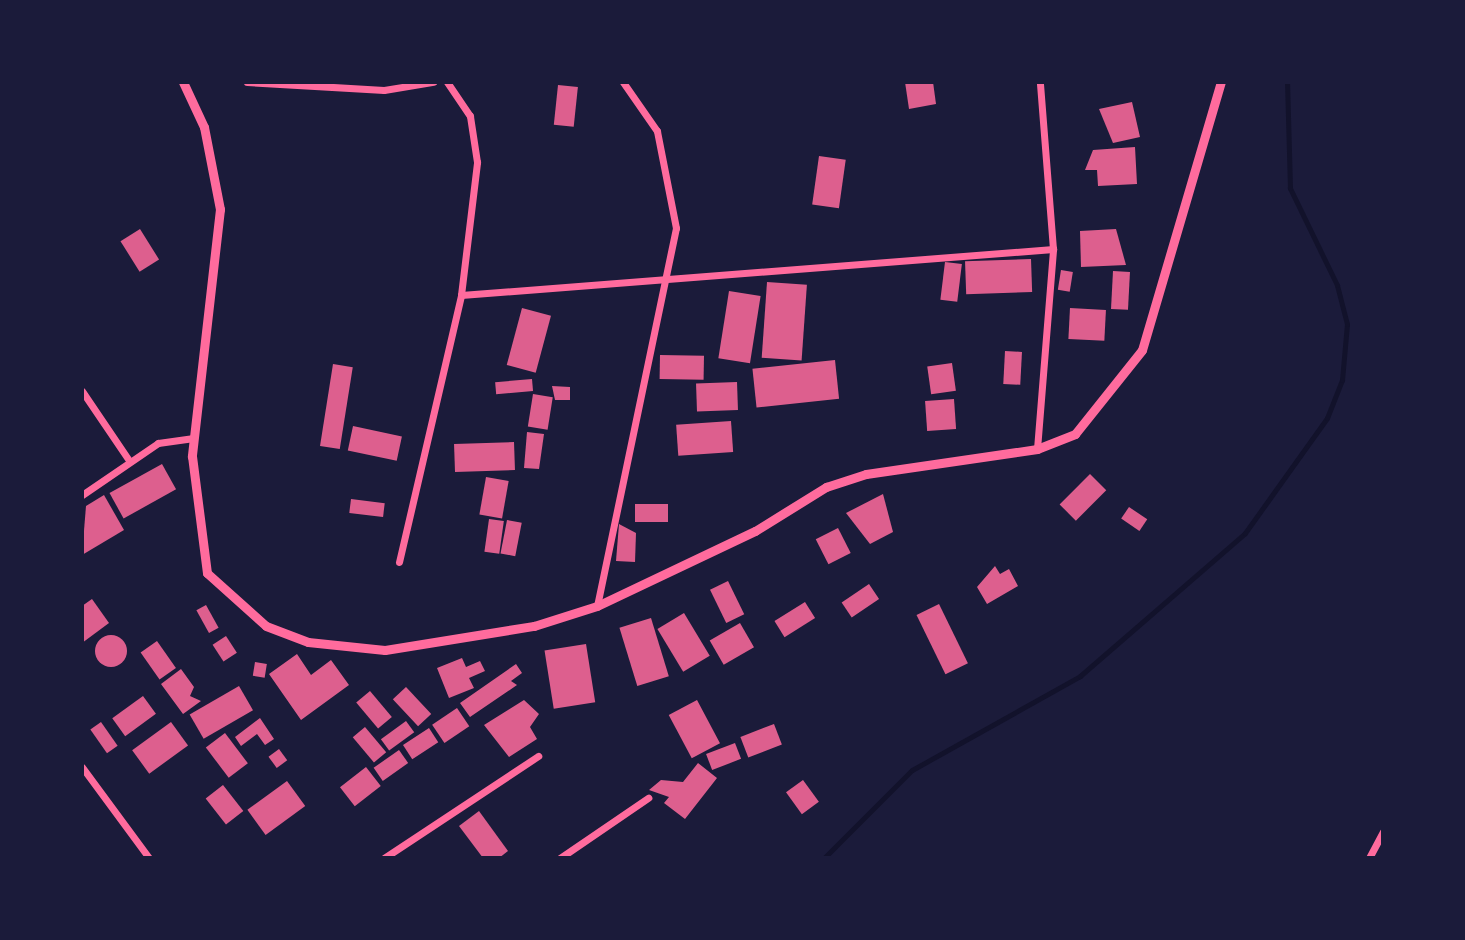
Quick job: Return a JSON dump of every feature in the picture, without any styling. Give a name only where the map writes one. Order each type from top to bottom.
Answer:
[{"type":"street","points":[[183,82],[204,127],[220,209],[194,438],[196,531],[207,573],[266,626],[308,642],[385,650],[534,626],[597,606],[755,531],[826,487],[866,474],[1037,449],[1075,434],[1142,350],[1221,82]]},
{"type":"street","points":[[247,82],[384,90],[433,82]]},
{"type":"street","points":[[399,562],[461,295],[477,162],[470,116],[447,82]]},
{"type":"street","points":[[597,606],[676,228],[657,131],[623,82]]},
{"type":"street","points":[[1037,449],[1053,249],[1040,82]]},
{"type":"street","points":[[461,295],[664,282],[1053,249]]},
{"type":"street","points":[[82,391],[128,459]]},
{"type":"street","points":[[82,495],[128,459],[158,443],[194,438]]},
{"type":"street","points":[[384,858],[538,756]]},
{"type":"street","points":[[82,767],[149,858]]},
{"type":"street","points":[[560,858],[648,798]]},
{"type":"street","points":[[1369,858],[1383,832]]},
{"type":"building","points":[[905,82],[933,82],[936,104],[909,109]]},
{"type":"building","points":[[558,85],[578,87],[574,127],[554,125]]},
{"type":"building","points":[[1132,102],[1140,137],[1113,143],[1099,109]]},
{"type":"building","points":[[1135,147],[1137,184],[1098,186],[1097,170],[1085,170],[1093,150]]},
{"type":"building","points":[[819,156],[846,160],[839,208],[812,205]]},
{"type":"building","points":[[140,229],[159,260],[140,272],[120,241]]},
{"type":"building","points":[[1116,229],[1126,265],[1081,267],[1080,231]]},
{"type":"building","points":[[1031,259],[1032,292],[966,294],[965,261]]},
{"type":"building","points":[[945,262],[962,264],[957,302],[940,300]]},
{"type":"building","points":[[1061,270],[1073,272],[1070,292],[1058,290]]},
{"type":"building","points":[[1113,271],[1130,272],[1128,310],[1111,309]]},
{"type":"building","points":[[767,282],[807,285],[802,361],[762,358]]},
{"type":"building","points":[[729,291],[761,296],[750,363],[718,358]]},
{"type":"building","points":[[522,308],[551,316],[536,373],[507,365]]},
{"type":"building","points":[[1070,308],[1106,310],[1104,341],[1068,339]]},
{"type":"building","points":[[1005,351],[1022,352],[1020,385],[1003,384]]},
{"type":"building","points":[[660,355],[704,356],[704,380],[660,379]]},
{"type":"building","points":[[835,360],[839,399],[757,407],[752,369]]},
{"type":"building","points":[[952,363],[956,391],[931,394],[927,366]]},
{"type":"building","points":[[333,364],[353,367],[340,449],[320,446]]},
{"type":"building","points":[[532,379],[533,391],[496,394],[495,382]]},
{"type":"building","points":[[737,382],[738,410],[697,411],[696,383]]},
{"type":"building","points":[[552,386],[570,387],[570,400],[555,400]]},
{"type":"building","points":[[533,394],[553,397],[548,430],[528,427]]},
{"type":"building","points":[[954,399],[956,429],[927,431],[925,401]]},
{"type":"building","points":[[731,421],[733,452],[678,456],[676,425]]},
{"type":"building","points":[[353,426],[402,436],[397,461],[348,450]]},
{"type":"building","points":[[527,432],[544,434],[539,469],[524,468]]},
{"type":"building","points":[[514,442],[515,470],[455,472],[454,444]]},
{"type":"building","points":[[162,464],[176,489],[124,518],[110,493]]},
{"type":"building","points":[[1090,474],[1106,490],[1076,521],[1060,504]]},
{"type":"building","points":[[486,477],[509,481],[502,518],[479,514]]},
{"type":"building","points":[[883,494],[893,532],[870,544],[846,513]]},
{"type":"building","points":[[104,495],[124,530],[82,555],[86,506]]},
{"type":"building","points":[[351,499],[385,503],[383,517],[349,513]]},
{"type":"building","points":[[635,504],[668,504],[668,522],[635,522]]},
{"type":"building","points":[[1129,507],[1147,519],[1139,531],[1121,519]]},
{"type":"building","points":[[489,519],[504,521],[499,554],[484,552]]},
{"type":"building","points":[[507,520],[522,523],[515,556],[501,553]]},
{"type":"building","points":[[619,524],[636,533],[635,562],[616,561]]},
{"type":"building","points":[[838,528],[851,553],[828,564],[816,539]]},
{"type":"building","points":[[995,566],[1000,574],[1009,569],[1018,586],[987,604],[977,587]]},
{"type":"building","points":[[728,581],[744,614],[726,623],[710,590]]},
{"type":"building","points":[[869,584],[879,599],[852,617],[842,602]]},
{"type":"building","points":[[92,599],[109,623],[82,643],[82,606]]},
{"type":"building","points":[[805,602],[815,618],[785,637],[774,621]]},
{"type":"building","points":[[939,604],[968,663],[945,674],[917,615]]},
{"type":"building","points":[[206,605],[219,628],[209,633],[196,610]]},
{"type":"building","points":[[684,613],[710,656],[683,672],[657,629]]},
{"type":"building","points":[[651,618],[669,676],[637,686],[619,628]]},
{"type":"building","points":[[740,623],[754,647],[724,665],[710,640]]},
{"type":"building","points":[[111,635],[122,640],[127,651],[122,662],[111,667],[100,662],[95,651],[100,640]]},
{"type":"building","points":[[226,636],[237,653],[223,661],[213,645]]},
{"type":"building","points":[[157,641],[176,668],[160,680],[141,652]]},
{"type":"building","points":[[586,644],[595,702],[554,709],[545,651]]},
{"type":"building","points":[[297,654],[311,675],[331,660],[349,685],[301,720],[269,674]]},
{"type":"building","points":[[462,658],[466,667],[480,661],[485,671],[469,678],[474,688],[449,698],[437,668]]},
{"type":"building","points":[[255,662],[267,664],[265,678],[253,676]]},
{"type":"building","points":[[516,664],[522,673],[511,681],[517,685],[470,717],[460,703]]},
{"type":"building","points":[[181,669],[194,687],[190,696],[201,701],[183,714],[161,684]]},
{"type":"building","points":[[239,686],[253,710],[204,739],[190,714]]},
{"type":"building","points":[[406,687],[431,714],[418,726],[393,699]]},
{"type":"building","points":[[370,691],[392,717],[378,729],[356,703]]},
{"type":"building","points":[[143,696],[156,714],[125,736],[112,718]]},
{"type":"building","points":[[524,700],[539,714],[530,727],[537,739],[509,757],[484,725]]},
{"type":"building","points":[[697,700],[720,743],[692,758],[669,715]]},
{"type":"building","points":[[457,708],[469,726],[444,743],[432,725]]},
{"type":"building","points":[[260,718],[274,739],[265,745],[257,734],[241,746],[235,737]]},
{"type":"building","points":[[406,721],[414,732],[389,751],[381,739]]},
{"type":"building","points":[[101,722],[118,746],[107,753],[90,729]]},
{"type":"building","points":[[171,722],[188,745],[149,774],[132,750]]},
{"type":"building","points":[[774,724],[782,745],[748,757],[740,737]]},
{"type":"building","points":[[365,727],[386,752],[374,763],[353,737]]},
{"type":"building","points":[[429,728],[438,742],[412,759],[403,745]]},
{"type":"building","points":[[225,733],[248,763],[229,778],[206,747]]},
{"type":"building","points":[[735,743],[741,759],[712,770],[706,754]]},
{"type":"building","points":[[279,749],[287,760],[277,768],[268,757]]},
{"type":"building","points":[[399,750],[408,763],[383,781],[374,768]]},
{"type":"building","points":[[698,763],[717,778],[685,819],[664,803],[669,797],[649,790],[661,780],[683,782]]},
{"type":"building","points":[[366,767],[381,786],[355,806],[340,787]]},
{"type":"building","points":[[803,780],[819,802],[802,814],[786,792]]},
{"type":"building","points":[[287,781],[305,806],[266,835],[247,810]]},
{"type":"building","points":[[223,785],[243,811],[226,825],[206,799]]},
{"type":"building","points":[[479,811],[508,851],[499,858],[483,858],[459,826]]},
{"type":"waterway","points":[[824,858],[912,770],[1080,676],[1245,533],[1327,418],[1342,380],[1347,324],[1337,285],[1290,188],[1287,82]]}]
